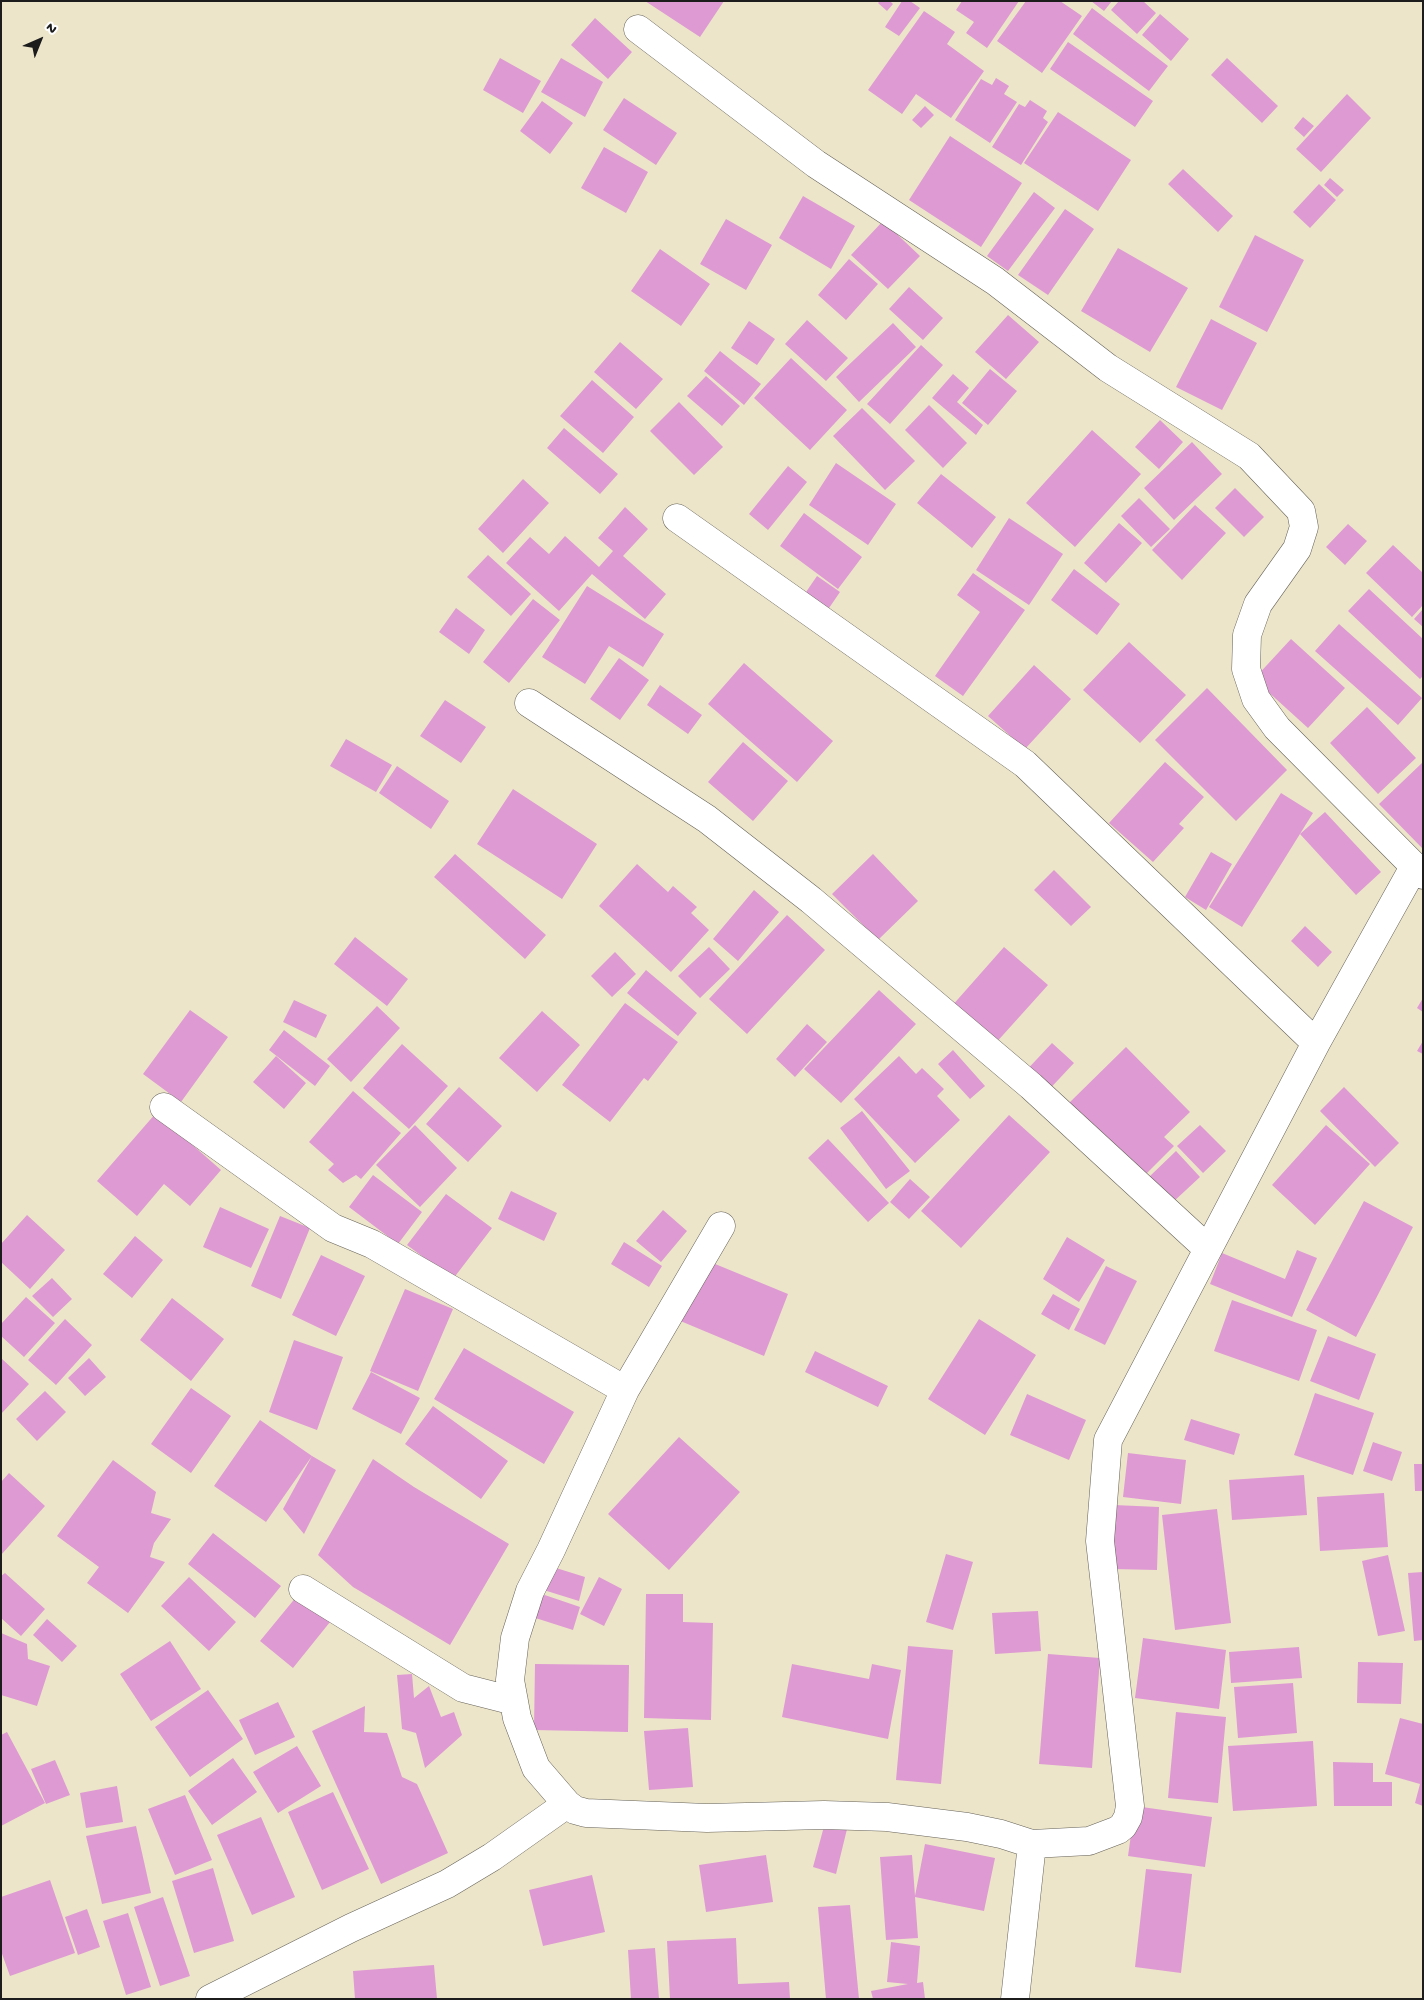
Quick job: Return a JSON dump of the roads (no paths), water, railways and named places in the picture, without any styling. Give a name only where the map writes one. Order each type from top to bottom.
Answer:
[{"type":"street","points":[[638,29],[816,164],[995,281],[1108,368],[1249,456],[1301,511],[1304,527],[1297,549],[1258,604],[1247,635],[1246,669],[1256,699],[1277,728],[1418,871],[1316,1043],[1108,1440],[1100,1540],[1130,1806],[1128,1817],[1123,1826],[1118,1830],[1089,1841],[1032,1844],[967,1827],[887,1816],[824,1815],[707,1818],[622,1816],[586,1813],[575,1810],[567,1804],[536,1768],[517,1718],[510,1680],[515,1638],[530,1590],[551,1550],[625,1390],[721,1226]]},
{"type":"street","points":[[677,518],[1025,764],[1316,1043]]},
{"type":"street","points":[[529,703],[707,819],[811,900],[1031,1086],[1208,1249]]},
{"type":"street","points":[[164,1107],[333,1228],[372,1244],[625,1390]]},
{"type":"street","points":[[303,1589],[463,1688],[514,1701]]},
{"type":"street","points":[[210,1999],[351,1928],[447,1884],[492,1857],[567,1804]]},
{"type":"street","points":[[1015,1999],[1032,1844]]}]
